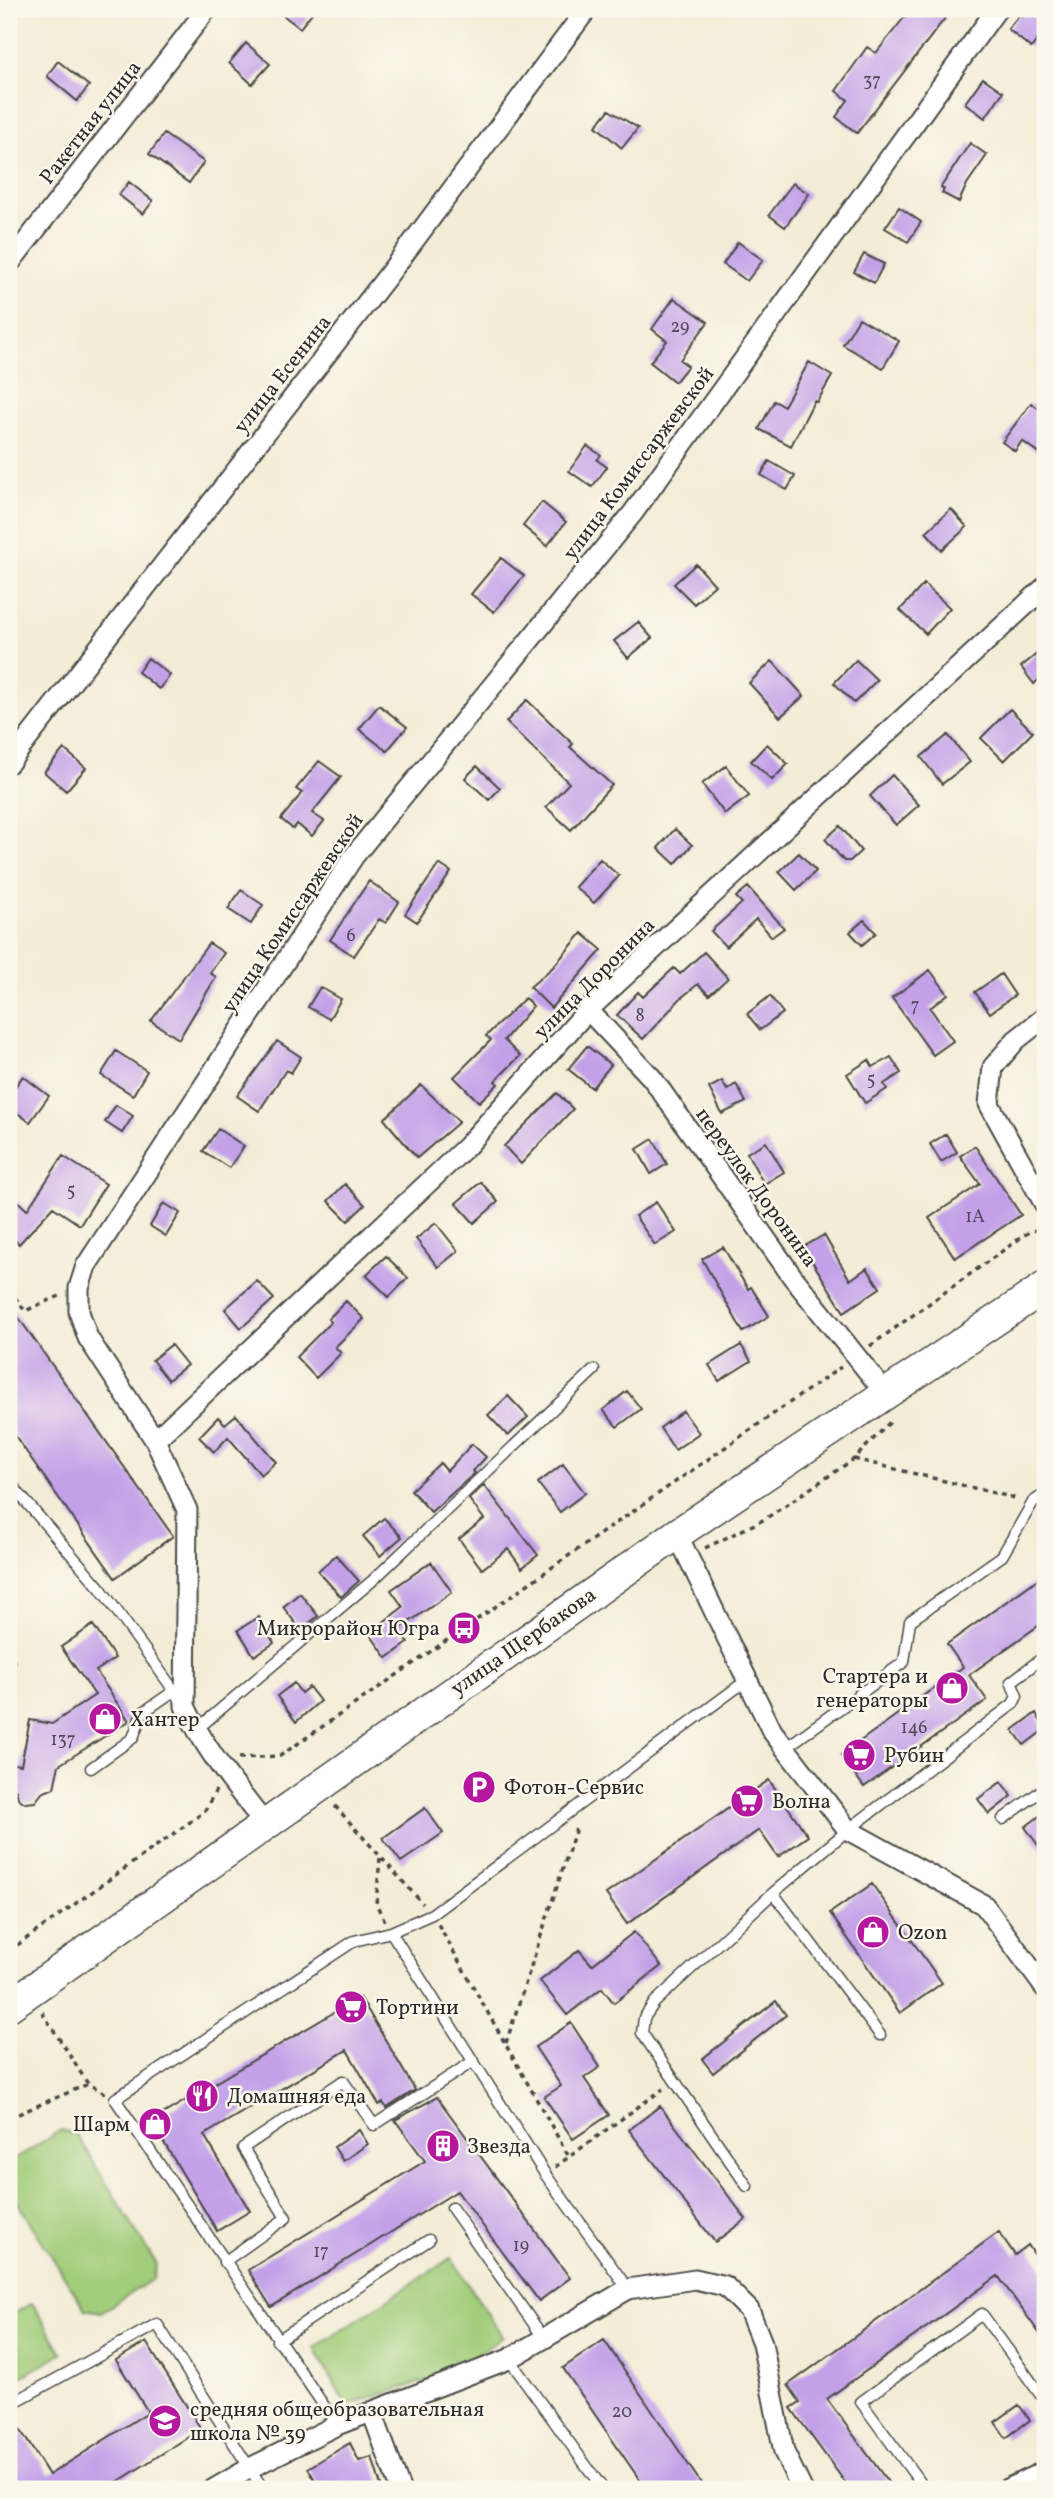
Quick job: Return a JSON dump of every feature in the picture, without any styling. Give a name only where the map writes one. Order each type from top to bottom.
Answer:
[{"type":"main road","name":"улица Щербакова","points":[[9,2006],[264,1823],[677,1534],[1045,1287]]},
{"type":"street","name":"Ракетная улица","points":[[9,264],[207,9]]},
{"type":"street","name":"улица Есенина","points":[[9,764],[377,289],[587,9]]},
{"type":"street","name":"улица Комиссаржевской","points":[[264,1823],[225,1774],[196,1730],[180,1699],[187,1510],[155,1440],[88,1338],[79,1312],[79,1288],[86,1266],[354,856],[633,513],[996,9]]},
{"type":"street","name":"улица Доронина","points":[[155,1440],[467,1146],[588,1010],[1045,587]]},
{"type":"street","name":"переулок Доронина","points":[[588,1010],[652,1078],[792,1276],[858,1355],[886,1394]]},
{"type":"street","points":[[1045,1017],[1016,1040],[993,1067],[989,1104],[1045,1205]]},
{"type":"street","points":[[677,1534],[747,1680],[784,1749],[848,1830],[984,1905],[1045,1988]]},
{"type":"street","points":[[214,2489],[337,2425],[509,2359],[628,2288],[695,2279],[725,2286],[749,2310],[762,2343],[784,2452],[802,2489]]},
{"type":"street","points":[[372,2412],[400,2489]]},
{"type":"street","points":[[1007,2489],[1045,2471]]},
{"type":"lane","points":[[196,1730],[372,1581],[594,1370]]},
{"type":"lane","points":[[9,1482],[101,1589],[180,1699],[142,1713],[133,1738],[91,1768]]},
{"type":"lane","points":[[784,1749],[904,1662],[911,1621],[1002,1556],[1033,1502],[1045,1494]]},
{"type":"lane","points":[[747,2186],[642,2033],[644,2018],[655,2002],[773,1892],[848,1830],[1013,1704],[1017,1696],[1011,1682],[1045,1656]]},
{"type":"lane","points":[[9,1662],[9,1684]]},
{"type":"lane","points":[[337,2425],[277,2341],[115,2099],[354,1941],[391,1932],[432,1914],[747,1680]]},
{"type":"lane","points":[[1003,1819],[1045,1788]]},
{"type":"lane","points":[[773,1892],[880,2035]]},
{"type":"lane","points":[[391,1932],[545,2174],[628,2288]]},
{"type":"lane","points":[[224,2262],[286,2218],[243,2148],[344,2081],[374,2125],[474,2061]]},
{"type":"lane","points":[[452,2208],[543,2337]]},
{"type":"lane","points":[[277,2341],[429,2240]]},
{"type":"lane","points":[[925,2489],[862,2402],[872,2394],[982,2314],[1045,2401]]},
{"type":"lane","points":[[9,2405],[157,2324],[263,2489]]},
{"type":"lane","points":[[509,2359],[603,2489]]},
{"type":"path","points":[[9,1951],[204,1811],[233,1758],[280,1756],[858,1355],[1026,1234],[1045,1226]]},
{"type":"path","points":[[9,1289],[25,1311],[79,1288]]},
{"type":"path","points":[[854,1459],[1033,1502]]},
{"type":"path","points":[[506,2043],[585,1800]]},
{"type":"path","points":[[331,1801],[432,1914],[569,2157]]},
{"type":"path","points":[[380,1858],[376,1904],[391,1932]]},
{"type":"path","points":[[41,2011],[89,2084],[115,2099]]},
{"type":"path","points":[[545,2174],[675,2081]]},
{"type":"path","points":[[9,2118],[89,2084]]},
{"type":"green space","points":[[61,2130],[76,2134],[156,2264],[153,2279],[101,2312],[85,2309],[9,2189],[9,2163]]},
{"type":"green space","points":[[451,2258],[503,2337],[460,2366],[432,2379],[346,2405],[314,2348]]},
{"type":"green space","points":[[32,2303],[62,2353],[9,2384],[9,2316]]},
{"type":"building","points":[[275,9],[315,9],[300,28]]},
{"type":"building","points":[[911,9],[952,9],[857,133],[836,117],[848,100],[836,91],[867,47],[876,53]]},
{"type":"building","points":[[1031,9],[1045,20],[1045,30],[1031,48],[1008,29],[1020,14],[1023,17]]},
{"type":"building","points":[[246,43],[270,64],[252,84],[229,63]]},
{"type":"building","points":[[58,61],[89,86],[77,101],[47,76]]},
{"type":"building","points":[[983,78],[1003,92],[985,118],[965,103]]},
{"type":"building","points":[[609,110],[638,128],[622,148],[596,126]]},
{"type":"building","points":[[164,134],[204,162],[189,183],[149,154]]},
{"type":"building","points":[[970,143],[987,155],[967,184],[959,202],[942,193],[944,189],[941,187]]},
{"type":"building","points":[[129,182],[153,201],[143,214],[119,195]]},
{"type":"building","points":[[793,183],[809,194],[785,227],[769,215]]},
{"type":"building","points":[[899,207],[921,222],[908,242],[885,228]]},
{"type":"building","points":[[738,242],[763,260],[747,281],[723,264]]},
{"type":"building","points":[[864,254],[884,264],[874,283],[854,272]]},
{"type":"building","points":[[674,298],[708,322],[680,360],[688,366],[675,382],[650,362],[667,341],[652,329]]},
{"type":"building","points":[[859,318],[899,341],[883,368],[843,345]]},
{"type":"building","points":[[809,362],[832,376],[817,402],[814,401],[791,446],[759,429],[774,401],[784,406]]},
{"type":"building","points":[[1031,403],[1045,413],[1045,445],[1039,453],[1022,441],[1015,451],[1002,442]]},
{"type":"building","points":[[587,446],[601,455],[597,460],[607,467],[592,487],[569,471]]},
{"type":"building","points":[[769,461],[795,476],[787,490],[761,475]]},
{"type":"building","points":[[542,502],[566,522],[547,546],[523,526]]},
{"type":"building","points":[[951,509],[967,527],[942,550],[926,532]]},
{"type":"building","points":[[501,558],[524,576],[494,612],[471,594]]},
{"type":"building","points":[[696,564],[715,585],[694,604],[674,584]]},
{"type":"building","points":[[924,584],[950,608],[926,634],[900,610]]},
{"type":"building","points":[[638,622],[652,638],[628,658],[614,641]]},
{"type":"building","points":[[1045,647],[1045,674],[1034,684],[1021,667]]},
{"type":"building","points":[[148,658],[170,675],[159,689],[138,672]]},
{"type":"building","points":[[856,660],[877,680],[854,703],[834,683]]},
{"type":"building","points":[[772,661],[804,696],[780,717],[749,683]]},
{"type":"building","points":[[527,700],[573,744],[570,747],[612,785],[571,830],[546,807],[569,783],[506,722]]},
{"type":"building","points":[[379,705],[407,727],[387,751],[359,729]]},
{"type":"building","points":[[1010,709],[1033,732],[1004,761],[981,738]]},
{"type":"building","points":[[948,735],[970,762],[942,784],[921,757]]},
{"type":"building","points":[[767,744],[788,764],[772,780],[751,761]]},
{"type":"building","points":[[64,749],[86,768],[66,791],[44,772]]},
{"type":"building","points":[[319,761],[341,777],[312,813],[324,821],[312,836],[297,824],[293,829],[281,819],[302,793],[296,789]]},
{"type":"building","points":[[477,766],[500,788],[489,800],[465,778]]},
{"type":"building","points":[[726,766],[749,796],[725,814],[702,784]]},
{"type":"building","points":[[892,775],[919,805],[896,825],[870,796]]},
{"type":"building","points":[[840,826],[861,851],[850,861],[844,861],[825,839]]},
{"type":"building","points":[[675,829],[692,845],[675,864],[658,848]]},
{"type":"building","points":[[799,853],[816,871],[796,890],[779,872]]},
{"type":"building","points":[[600,859],[619,876],[594,903],[575,887]]},
{"type":"building","points":[[439,864],[451,872],[417,922],[405,914]]},
{"type":"building","points":[[369,881],[399,902],[386,923],[379,919],[354,956],[330,940]]},
{"type":"building","points":[[748,887],[784,928],[772,937],[756,919],[726,947],[711,931],[742,903],[736,897]]},
{"type":"building","points":[[241,890],[263,905],[251,924],[228,909]]},
{"type":"building","points":[[864,920],[876,933],[862,945],[850,932]]},
{"type":"building","points":[[582,933],[602,950],[551,1008],[530,987],[553,967]]},
{"type":"building","points":[[209,943],[224,953],[210,973],[216,977],[179,1039],[151,1021]]},
{"type":"building","points":[[704,952],[728,978],[709,995],[698,984],[681,998],[643,1039],[617,1015],[638,992],[643,997],[674,968],[680,974]]},
{"type":"building","points":[[930,970],[948,994],[930,1008],[953,1041],[933,1055],[892,998]]},
{"type":"building","points":[[1001,974],[1015,995],[990,1013],[975,992]]},
{"type":"building","points":[[320,987],[341,999],[329,1019],[308,1007]]},
{"type":"building","points":[[770,996],[783,1013],[760,1030],[747,1014]]},
{"type":"building","points":[[525,998],[533,1006],[504,1040],[520,1056],[495,1081],[498,1084],[479,1102],[454,1077],[491,1040],[486,1036]]},
{"type":"building","points":[[277,1041],[301,1057],[291,1073],[286,1070],[259,1111],[237,1096]]},
{"type":"building","points":[[587,1046],[611,1065],[592,1088],[568,1069]]},
{"type":"building","points":[[116,1051],[147,1071],[133,1095],[101,1075]]},
{"type":"building","points":[[891,1057],[901,1073],[884,1084],[887,1089],[865,1103],[847,1074],[869,1060],[873,1067]]},
{"type":"building","points":[[23,1076],[49,1096],[30,1122],[9,1107],[9,1095]]},
{"type":"building","points":[[722,1081],[727,1090],[736,1084],[746,1102],[722,1114],[709,1088]]},
{"type":"building","points":[[421,1085],[459,1122],[417,1158],[384,1119]]},
{"type":"building","points":[[557,1093],[573,1109],[521,1164],[504,1146]]},
{"type":"building","points":[[116,1105],[133,1116],[122,1133],[105,1122]]},
{"type":"building","points":[[218,1129],[244,1146],[229,1168],[203,1151]]},
{"type":"building","points":[[946,1134],[957,1152],[941,1162],[930,1144]]},
{"type":"building","points":[[653,1139],[667,1164],[651,1174],[637,1149]]},
{"type":"building","points":[[766,1142],[784,1172],[764,1184],[747,1153]]},
{"type":"building","points":[[975,1146],[1021,1215],[955,1258],[929,1218],[980,1184],[960,1156]]},
{"type":"building","points":[[63,1156],[106,1184],[80,1225],[53,1207],[19,1244],[9,1235],[9,1193],[27,1210]]},
{"type":"building","points":[[481,1182],[498,1202],[474,1223],[456,1203]]},
{"type":"building","points":[[345,1184],[365,1205],[348,1221],[328,1201]]},
{"type":"building","points":[[656,1202],[676,1232],[655,1245],[635,1216]]},
{"type":"building","points":[[164,1203],[180,1213],[166,1236],[150,1226]]},
{"type":"building","points":[[436,1223],[458,1251],[438,1267],[416,1239]]},
{"type":"building","points":[[824,1235],[850,1280],[867,1268],[880,1288],[844,1312],[803,1247]]},
{"type":"building","points":[[723,1247],[748,1289],[751,1287],[769,1316],[743,1332],[702,1259]]},
{"type":"building","points":[[386,1256],[408,1278],[389,1297],[366,1275]]},
{"type":"building","points":[[257,1281],[274,1299],[241,1328],[225,1309]]},
{"type":"building","points":[[346,1301],[364,1319],[335,1347],[341,1353],[316,1378],[296,1357],[331,1322],[328,1319]]},
{"type":"building","points":[[9,1304],[173,1536],[115,1578],[9,1427]]},
{"type":"building","points":[[171,1345],[187,1365],[168,1380],[152,1360]]},
{"type":"building","points":[[741,1345],[751,1361],[719,1381],[709,1365]]},
{"type":"building","points":[[627,1391],[641,1409],[617,1427],[603,1410]]},
{"type":"building","points":[[508,1396],[528,1417],[508,1436],[488,1415]]},
{"type":"building","points":[[683,1411],[699,1433],[675,1450],[660,1428]]},
{"type":"building","points":[[236,1415],[276,1462],[261,1475],[228,1437],[214,1452],[199,1437],[218,1417],[225,1424]]},
{"type":"building","points":[[472,1444],[486,1457],[473,1471],[475,1473],[431,1512],[411,1490],[440,1463],[447,1471]]},
{"type":"building","points":[[563,1464],[585,1493],[560,1512],[538,1483]]},
{"type":"building","points":[[484,1485],[538,1555],[522,1568],[508,1549],[482,1569],[459,1539],[484,1519],[469,1499]]},
{"type":"building","points":[[384,1518],[402,1537],[380,1556],[363,1536]]},
{"type":"building","points":[[336,1555],[359,1581],[341,1597],[318,1571]]},
{"type":"building","points":[[431,1562],[452,1592],[398,1630],[408,1643],[387,1658],[369,1633],[403,1607],[391,1590]]},
{"type":"building","points":[[1045,1574],[1045,1621],[969,1675],[987,1700],[864,1787],[841,1755],[963,1667],[947,1644]]},
{"type":"building","points":[[300,1593],[318,1616],[301,1630],[283,1607]]},
{"type":"building","points":[[259,1617],[274,1643],[254,1656],[238,1630]]},
{"type":"building","points":[[93,1625],[115,1658],[96,1671],[129,1721],[59,1765],[54,1788],[42,1793],[35,1802],[25,1803],[18,1798],[16,1790],[9,1789],[9,1763],[21,1765],[30,1720],[52,1724],[95,1695],[61,1647]]},
{"type":"building","points":[[294,1683],[301,1693],[309,1687],[320,1701],[296,1722],[277,1696]]},
{"type":"building","points":[[1036,1713],[1045,1729],[1024,1745],[1013,1730]]},
{"type":"building","points":[[769,1780],[808,1836],[778,1857],[759,1830],[627,1924],[606,1894]]},
{"type":"building","points":[[1001,1782],[1012,1796],[989,1814],[978,1799]]},
{"type":"building","points":[[425,1808],[443,1833],[401,1862],[383,1838]]},
{"type":"building","points":[[1045,1812],[1045,1855],[1025,1827]]},
{"type":"building","points":[[872,1884],[942,1983],[900,2013],[830,1913]]},
{"type":"building","points":[[634,1932],[661,1966],[614,2003],[602,1988],[567,2015],[540,1981],[579,1950],[592,1965]]},
{"type":"building","points":[[360,1997],[415,2090],[387,2108],[383,2103],[379,2105],[347,2050],[204,2135],[250,2211],[217,2231],[151,2121]]},
{"type":"building","points":[[776,2001],[786,2015],[713,2073],[702,2059]]},
{"type":"building","points":[[571,2023],[600,2067],[584,2078],[609,2115],[573,2139],[544,2097],[561,2086],[535,2047]]},
{"type":"building","points":[[437,2097],[570,2278],[539,2301],[457,2191],[271,2307],[248,2270],[425,2161],[395,2120]]},
{"type":"building","points":[[660,2106],[746,2219],[715,2242],[629,2130]]},
{"type":"building","points":[[359,2130],[368,2144],[343,2161],[334,2147]]},
{"type":"building","points":[[999,2232],[1015,2255],[1028,2245],[1045,2270],[1045,2341],[998,2276],[827,2399],[893,2489],[850,2489],[791,2408],[800,2402],[788,2385]]},
{"type":"building","points":[[604,2340],[705,2489],[646,2489],[563,2368]]},
{"type":"building","name":"средняя общеобразовательная школа № 39","points":[[146,2342],[201,2429],[106,2489],[9,2489],[9,2412],[49,2475],[148,2412],[116,2360]]},
{"type":"building","points":[[1019,2405],[1030,2420],[1006,2438],[995,2422]]},
{"type":"building","points":[[350,2443],[359,2461],[372,2457],[382,2489],[320,2489],[308,2468]]},
{"type":"place","name":"Микрорайон Югра","points":[[464,1628]]},
{"type":"place","name":"Стартера и генераторы","points":[[952,1688]]},
{"type":"place","name":"Хантер","points":[[105,1719]]},
{"type":"place","name":"Рубин","points":[[859,1755]]},
{"type":"place","name":"Фотон-Сервис","points":[[479,1787]]},
{"type":"place","name":"Волна","points":[[747,1801]]},
{"type":"place","name":"Ozon","points":[[873,1932]]},
{"type":"place","name":"Тортини","points":[[351,2007]]},
{"type":"place","name":"Домашняя еда","points":[[202,2096]]},
{"type":"place","name":"Шарм","points":[[155,2124]]},
{"type":"place","name":"Звезда","points":[[443,2146]]},
{"type":"place","name":"средняя общеобразовательная школа № 39","points":[[165,2421]]}]
